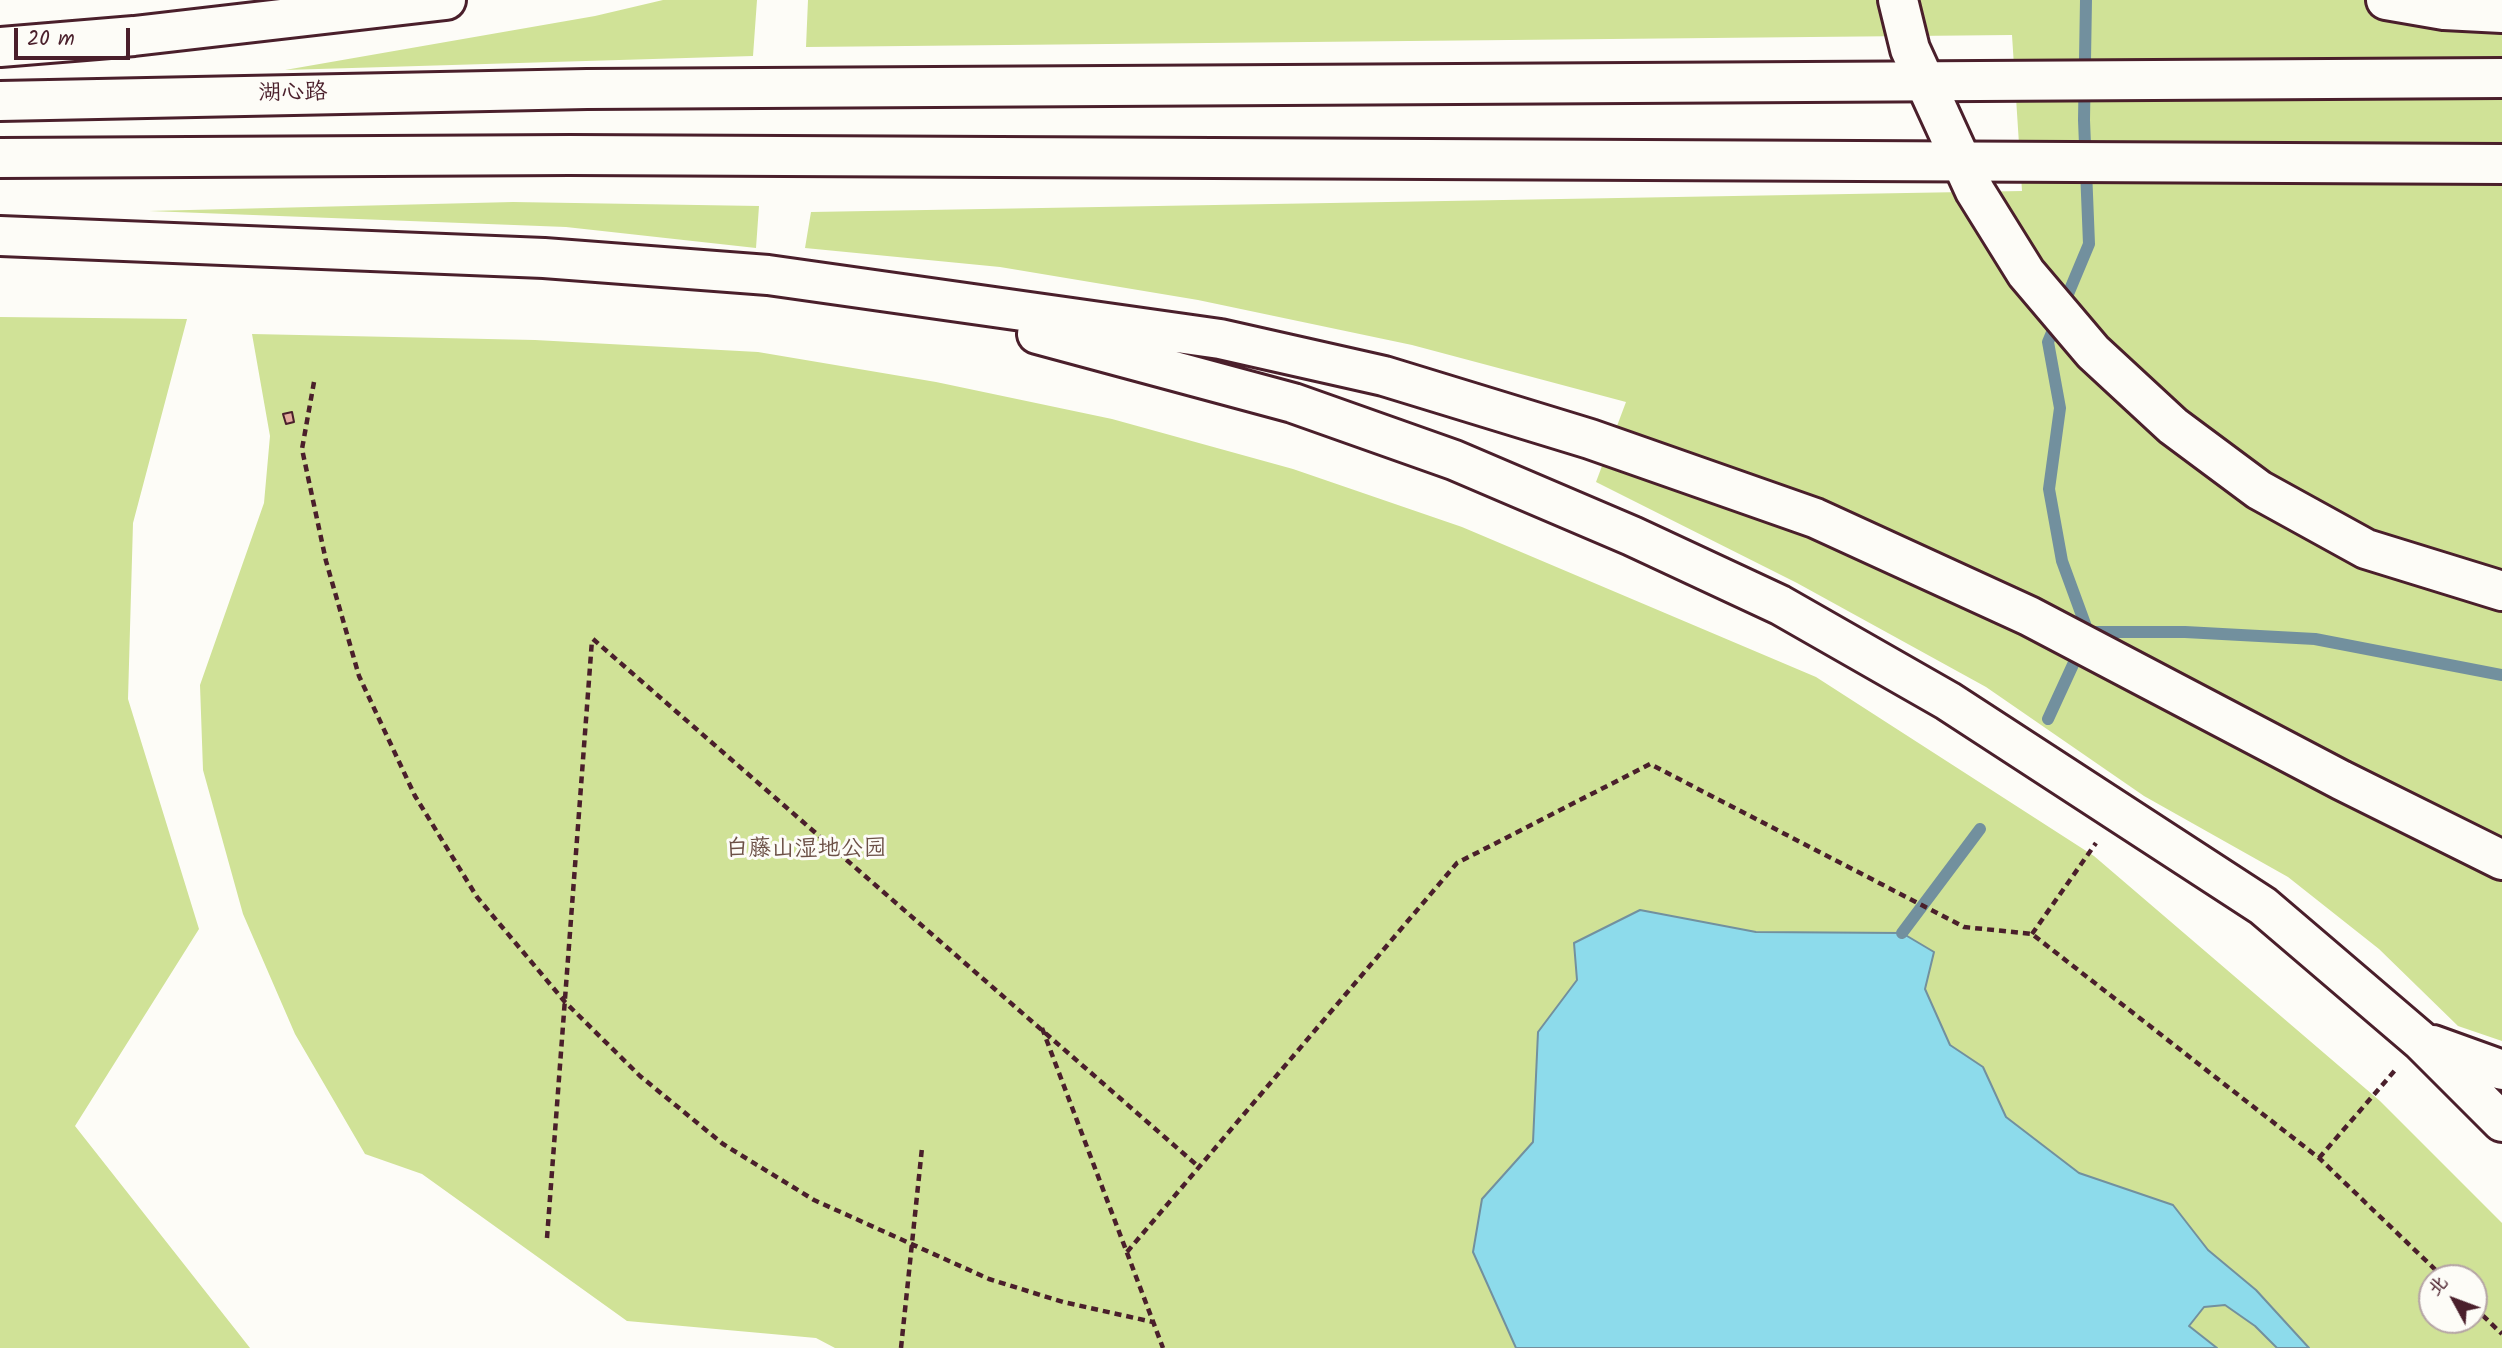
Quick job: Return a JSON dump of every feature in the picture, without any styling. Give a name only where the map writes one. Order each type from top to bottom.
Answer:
[{"type":"main road","points":[[0,47],[134,36],[446,0]]},
{"type":"main road","points":[[1898,0],[1910,49],[1975,191],[2026,273],[2093,352],[2173,426],[2259,490],[2366,549],[2502,591]]},
{"type":"main road","points":[[2386,0],[2444,10],[2502,13]]},
{"type":"main road","name":"湖心路","points":[[0,101],[587,89],[2502,78]]},
{"type":"main road","points":[[0,158],[570,155],[2502,164]]},
{"type":"main road","points":[[0,236],[544,258],[768,275],[1220,340],[1384,376],[1590,439],[1815,518],[2029,617],[2502,860]]},
{"type":"main road","points":[[876,290],[1293,404],[1454,460],[1632,536],[1780,605],[1948,701],[2263,906],[2421,1041],[2502,1122]]},
{"type":"main road","points":[[2421,1041],[2502,1070]]},
{"type":"path","points":[[314,382],[302,449],[326,561],[359,676],[415,796],[477,897],[565,1002],[640,1076],[723,1144],[814,1200],[989,1279],[1063,1302],[1153,1322]]},
{"type":"path","points":[[547,1238],[593,639],[1199,1167]]},
{"type":"path","points":[[1127,1252],[1457,863],[1650,764],[1964,928],[2032,934],[2319,1157],[2430,1264]]},
{"type":"path","points":[[2032,934],[2118,813]]},
{"type":"path","points":[[1042,1028],[1163,1348]]},
{"type":"path","points":[[2319,1157],[2421,1041]]},
{"type":"path","points":[[901,1348],[922,1148]]},
{"type":"path","points":[[2488,1320],[2502,1334]]},
{"type":"green space","points":[[663,0],[757,0],[753,56],[285,70],[595,16]]},
{"type":"green space","points":[[808,0],[2502,0],[2502,1041],[2458,1026],[2379,949],[2288,877],[2144,796],[1986,687],[1797,583],[1596,482],[1626,402],[1412,345],[1198,300],[1000,267],[805,248],[811,212],[2022,191],[2012,35],[806,47]]},
{"type":"green space","points":[[513,202],[759,206],[756,248],[566,227],[149,211]]},
{"type":"green space","points":[[0,317],[187,319],[133,523],[128,699],[199,929],[75,1126],[250,1348],[0,1348]]},
{"type":"green space","name":"白藤山湿地公园","points":[[252,334],[535,340],[758,352],[936,382],[1112,419],[1293,469],[1462,527],[1816,677],[2094,856],[2380,1101],[2502,1223],[2502,1348],[835,1348],[816,1338],[627,1321],[422,1174],[365,1154],[295,1034],[243,914],[203,770],[200,685],[264,503],[270,436]]},
{"type":"water","points":[[1640,910],[1756,932],[1902,933],[1934,952],[1925,989],[1950,1045],[1983,1067],[2006,1117],[2079,1173],[2173,1205],[2208,1250],[2256,1290],[2309,1348],[2277,1348],[2255,1326],[2225,1305],[2204,1307],[2189,1326],[2217,1348],[1516,1348],[1473,1252],[1482,1199],[1533,1142],[1538,1032],[1577,980],[1574,943]]},
{"type":"building","points":[[292,412],[294,422],[286,424],[283,414]]},
{"type":"waterway","points":[[2048,719],[2088,632],[2062,561],[2049,489],[2060,408],[2048,342],[2089,244],[2084,120],[2086,0]]},
{"type":"waterway","points":[[2088,632],[2185,632],[2315,639],[2502,675]]},
{"type":"waterway","points":[[1902,933],[1980,829]]}]
